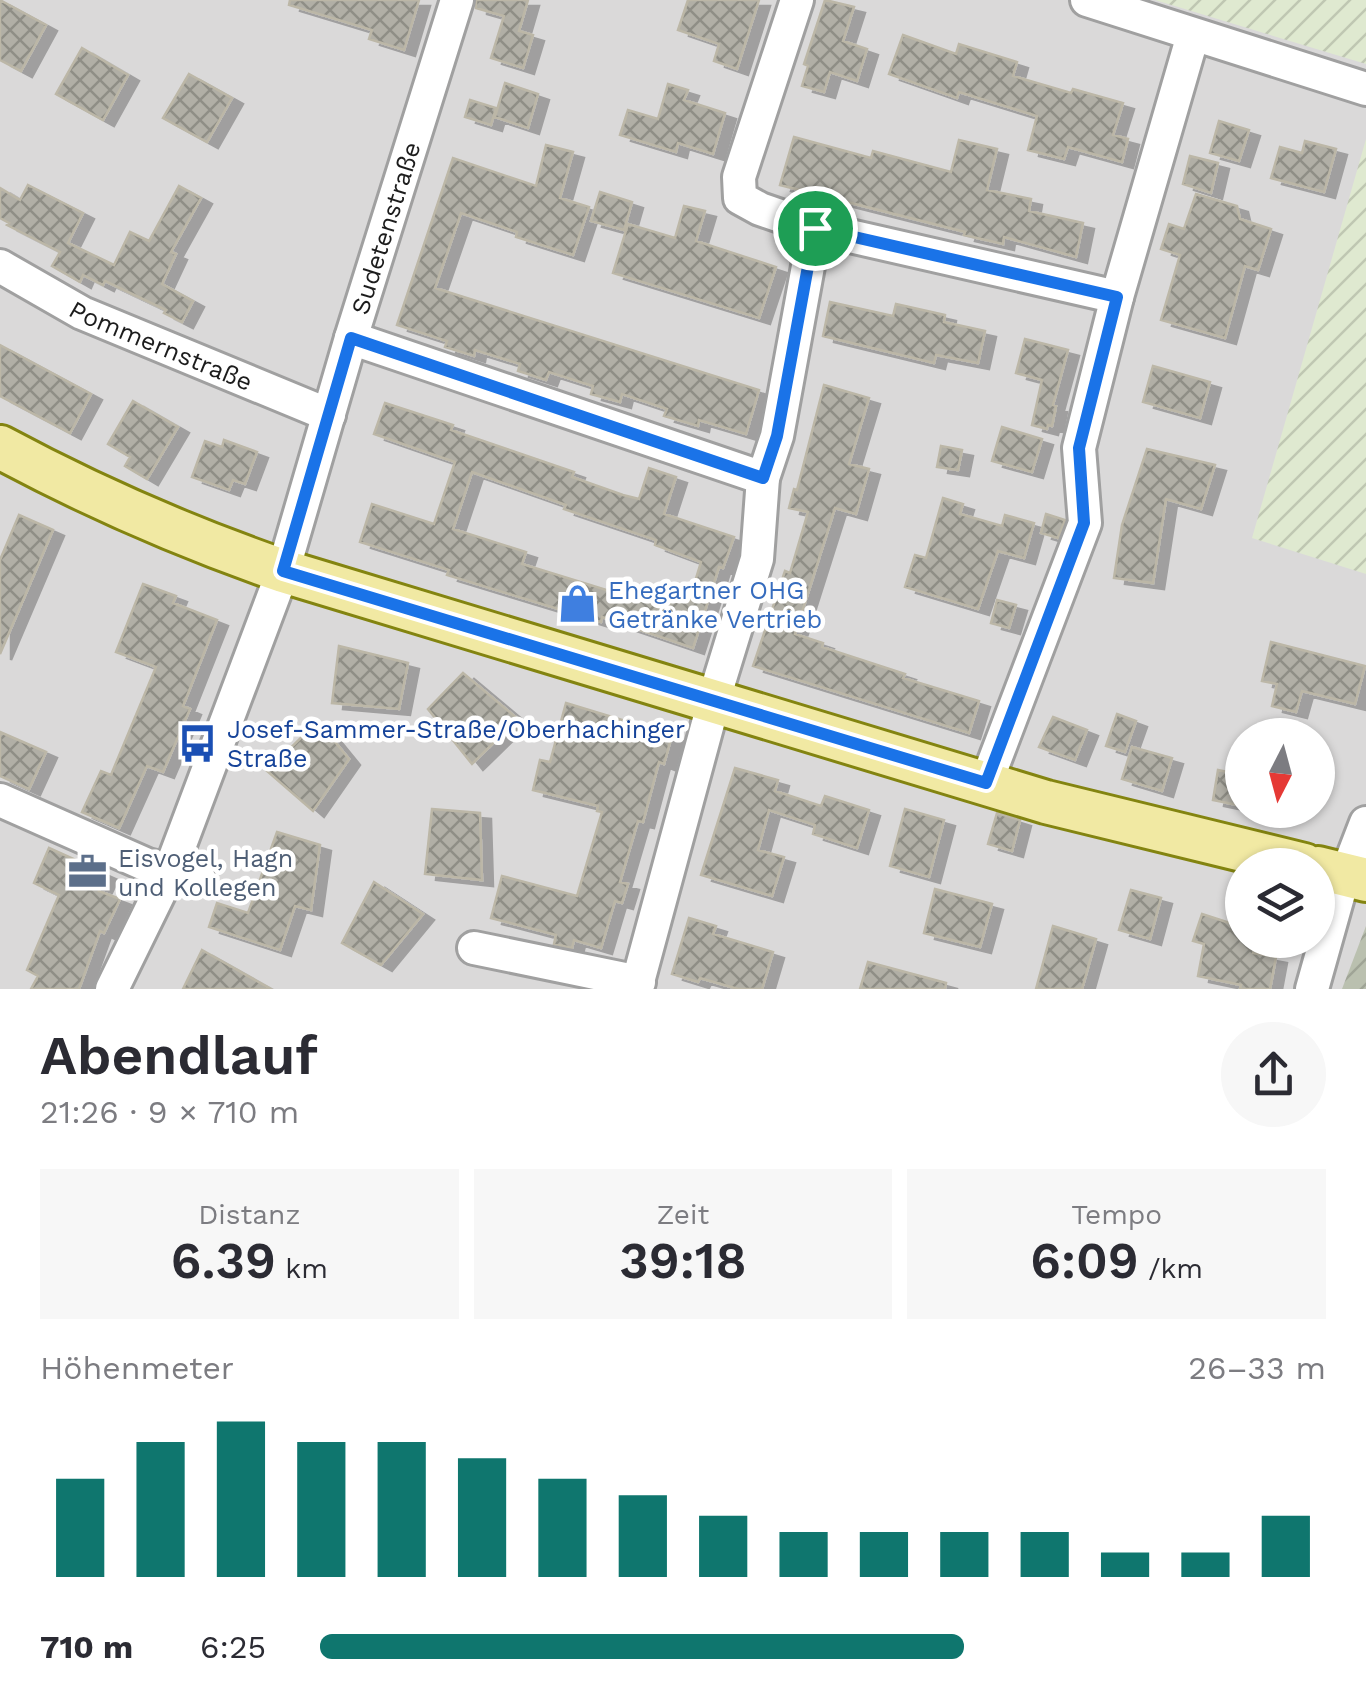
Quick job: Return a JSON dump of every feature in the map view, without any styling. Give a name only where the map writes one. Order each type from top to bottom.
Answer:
[{"type":"main road","points":[[0,448],[80,490],[220,550],[283,571],[1046,802],[1234,848]]},
{"type":"street","name":"Sudetenstraße","points":[[112,989],[184,874],[283,571],[351,338],[458,0]]},
{"type":"street","points":[[797,0],[739,178],[740,198],[815,228],[1117,297]]},
{"type":"street","points":[[1087,0],[1366,89]]},
{"type":"street","points":[[986,783],[1084,523],[1079,448],[1117,297],[1194,35]]},
{"type":"street","points":[[474,948],[638,985],[757,558],[763,478],[777,436],[815,228]]},
{"type":"street","name":"Pommernstraße","points":[[0,266],[82,313],[329,414]]},
{"type":"street","points":[[351,338],[763,478]]},
{"type":"street","points":[[0,800],[147,865],[184,874]]},
{"type":"street","points":[[1312,989],[1343,874],[1366,824]]},
{"type":"shaded area","points":[[0,0],[1366,0],[1366,989],[0,989]]},
{"type":"shaded area","points":[[1155,0],[1366,0],[1366,64]]},
{"type":"shaded area","points":[[1366,139],[1366,574],[1252,538]]},
{"type":"shaded area","points":[[1366,926],[1366,989],[1342,989]]},
{"type":"building","points":[[0,0],[46,25],[21,71],[0,60]]},
{"type":"building","points":[[290,0],[419,0],[404,50],[369,39],[372,30],[289,5]]},
{"type":"building","points":[[476,0],[528,0],[519,31],[533,35],[523,68],[491,58],[504,16],[476,8]]},
{"type":"building","points":[[688,0],[759,0],[737,69],[714,61],[719,44],[678,30]]},
{"type":"building","points":[[825,0],[854,7],[843,41],[867,49],[857,81],[830,72],[824,92],[802,86],[808,66],[804,64]]},
{"type":"building","points":[[903,35],[956,54],[959,44],[1017,62],[1013,76],[1123,103],[1113,135],[1128,139],[1122,162],[1068,147],[1064,159],[1028,150],[1037,116],[959,92],[957,98],[889,74]]},
{"type":"building","points":[[82,48],[128,75],[103,120],[56,94]]},
{"type":"building","points":[[189,74],[232,98],[207,142],[163,118]]},
{"type":"building","points":[[505,83],[538,94],[528,128],[495,117]]},
{"type":"building","points":[[668,84],[688,90],[684,100],[725,113],[713,154],[678,143],[676,152],[620,135],[628,110],[658,119]]},
{"type":"building","points":[[470,100],[496,108],[491,125],[465,117]]},
{"type":"building","points":[[1219,121],[1249,130],[1239,161],[1210,153]]},
{"type":"building","points":[[794,137],[871,158],[873,151],[951,172],[959,140],[997,149],[987,190],[1031,199],[1029,211],[1083,223],[1076,257],[1004,237],[1003,244],[964,235],[965,232],[780,185]]},
{"type":"building","points":[[1305,141],[1336,149],[1324,192],[1271,178],[1280,147],[1302,153]]},
{"type":"building","points":[[546,145],[573,152],[560,198],[589,207],[573,255],[516,237],[517,232],[461,213],[435,288],[759,390],[746,434],[699,420],[698,426],[664,416],[667,409],[622,394],[620,402],[591,394],[593,386],[549,372],[546,380],[518,371],[520,364],[475,350],[474,356],[445,347],[447,341],[397,325],[453,158],[536,186]]},
{"type":"building","points":[[1190,156],[1218,163],[1211,193],[1183,184]]},
{"type":"building","points":[[28,185],[83,213],[68,243],[114,265],[130,232],[149,241],[179,186],[201,198],[171,252],[176,254],[162,284],[193,301],[182,322],[164,313],[166,310],[105,281],[103,285],[83,275],[80,282],[52,266],[60,252],[0,218],[0,188],[20,200]]},
{"type":"building","points":[[600,192],[632,202],[624,230],[591,221]]},
{"type":"building","points":[[1196,194],[1237,206],[1240,219],[1271,229],[1258,270],[1245,266],[1225,338],[1161,320],[1180,255],[1161,249],[1169,224],[1184,229]]},
{"type":"building","points":[[684,206],[705,211],[696,241],[776,267],[759,318],[613,273],[628,224],[675,238]]},
{"type":"building","points":[[830,302],[893,316],[896,304],[945,315],[944,322],[985,331],[978,363],[936,355],[934,363],[823,336]]},
{"type":"building","points":[[1025,339],[1068,350],[1053,405],[1056,406],[1052,426],[1047,429],[1032,425],[1042,380],[1016,373]]},
{"type":"building","points":[[0,345],[91,394],[70,433],[0,396]]},
{"type":"building","points":[[1153,366],[1210,382],[1200,418],[1143,402]]},
{"type":"building","points":[[824,385],[869,398],[849,464],[869,469],[856,514],[835,508],[795,634],[905,674],[903,678],[979,701],[969,733],[753,666],[785,571],[790,573],[808,512],[789,508]]},
{"type":"building","points":[[133,401],[178,427],[147,479],[125,466],[130,457],[108,444]]},
{"type":"building","points":[[385,403],[453,425],[451,430],[574,472],[572,477],[623,495],[639,499],[649,468],[676,477],[664,514],[734,537],[723,568],[719,567],[693,648],[602,617],[601,622],[447,575],[449,570],[360,542],[372,504],[434,524],[455,462],[374,434]],"holes":[[[472,472],[566,505],[564,509],[656,540],[655,545],[701,562],[689,601],[672,596],[670,603],[632,590],[629,597],[522,564],[526,552],[453,529]]]},
{"type":"building","points":[[1002,427],[1042,439],[1032,472],[992,461]]},
{"type":"building","points":[[224,440],[257,452],[245,484],[233,480],[229,490],[192,477],[205,441],[222,447]]},
{"type":"building","points":[[941,446],[962,450],[958,470],[937,467]]},
{"type":"building","points":[[1147,449],[1215,465],[1201,509],[1166,499],[1153,583],[1114,578],[1122,525]]},
{"type":"building","points":[[943,498],[963,504],[960,514],[1002,526],[1005,515],[1034,523],[1024,558],[998,551],[978,609],[905,587],[915,555],[926,558]]},
{"type":"building","points":[[1046,514],[1065,520],[1058,538],[1041,533]]},
{"type":"building","points":[[19,515],[53,530],[0,654],[0,560]]},
{"type":"building","points":[[143,584],[176,596],[173,603],[217,620],[183,706],[190,709],[163,772],[147,766],[119,828],[82,812],[101,771],[111,775],[156,667],[116,652]]},
{"type":"building","points":[[997,600],[1016,605],[1009,628],[991,623]]},
{"type":"building","points":[[1271,642],[1365,666],[1355,704],[1302,691],[1296,712],[1272,706],[1277,684],[1262,681]]},
{"type":"building","points":[[339,646],[408,663],[399,709],[332,703]]},
{"type":"building","points":[[463,673],[518,719],[472,764],[428,709]]},
{"type":"building","points":[[566,703],[672,735],[664,764],[659,762],[643,822],[638,821],[620,882],[628,884],[622,903],[615,901],[601,948],[574,940],[572,948],[554,944],[556,935],[491,918],[502,876],[577,896],[602,812],[597,811],[598,806],[533,790],[540,760],[550,762]]},
{"type":"building","points":[[1117,714],[1136,721],[1125,752],[1106,746]]},
{"type":"building","points":[[1053,717],[1087,730],[1075,760],[1039,747]]},
{"type":"building","points":[[318,721],[349,759],[313,811],[267,771]]},
{"type":"building","points":[[0,732],[46,752],[29,789],[0,776]]},
{"type":"building","points":[[1132,747],[1172,758],[1162,791],[1122,779]]},
{"type":"building","points":[[735,768],[778,780],[775,791],[821,806],[825,796],[869,810],[857,848],[813,834],[815,825],[769,810],[758,850],[784,857],[772,896],[701,875]]},
{"type":"building","points":[[1218,770],[1225,771],[1225,802],[1213,800]]},
{"type":"building","points":[[432,809],[480,813],[482,880],[425,874]]},
{"type":"building","points":[[905,809],[944,820],[929,877],[890,866]]},
{"type":"building","points":[[997,813],[1020,820],[1012,851],[988,844]]},
{"type":"building","points":[[277,832],[320,845],[311,910],[295,906],[280,950],[209,927],[217,903],[248,913]]},
{"type":"building","points":[[49,848],[107,874],[99,891],[120,899],[104,933],[100,931],[79,989],[31,989],[38,976],[27,970],[59,895],[34,883]]},
{"type":"building","points":[[374,882],[423,914],[381,965],[342,943]]},
{"type":"building","points":[[935,889],[992,904],[980,947],[924,933]]},
{"type":"building","points":[[1131,890],[1161,898],[1150,939],[1119,930]]},
{"type":"building","points":[[1202,914],[1225,921],[1225,958],[1276,958],[1270,989],[1240,989],[1241,985],[1198,976],[1204,944],[1193,941]]},
{"type":"building","points":[[689,918],[716,926],[713,934],[773,952],[762,989],[738,989],[672,974]]},
{"type":"building","points":[[1053,926],[1096,939],[1082,989],[1036,989]]},
{"type":"building","points":[[202,950],[271,989],[183,989]]},
{"type":"building","points":[[868,962],[946,983],[945,989],[860,989]]},
{"type":"place","name":"Ehegartner OHG Getränke Vertrieb","points":[[578,604]]},
{"type":"place","name":"Josef-Sammer-Straße/Oberhachinger Straße","points":[[197,743]]},
{"type":"place","name":"Eisvogel, Hagn und Kollegen","points":[[88,872]]},
{"type":"route","points":[[815,228],[1117,297],[1079,448],[1084,523],[986,783],[283,571],[351,338],[763,478],[777,436],[815,228]]}]
